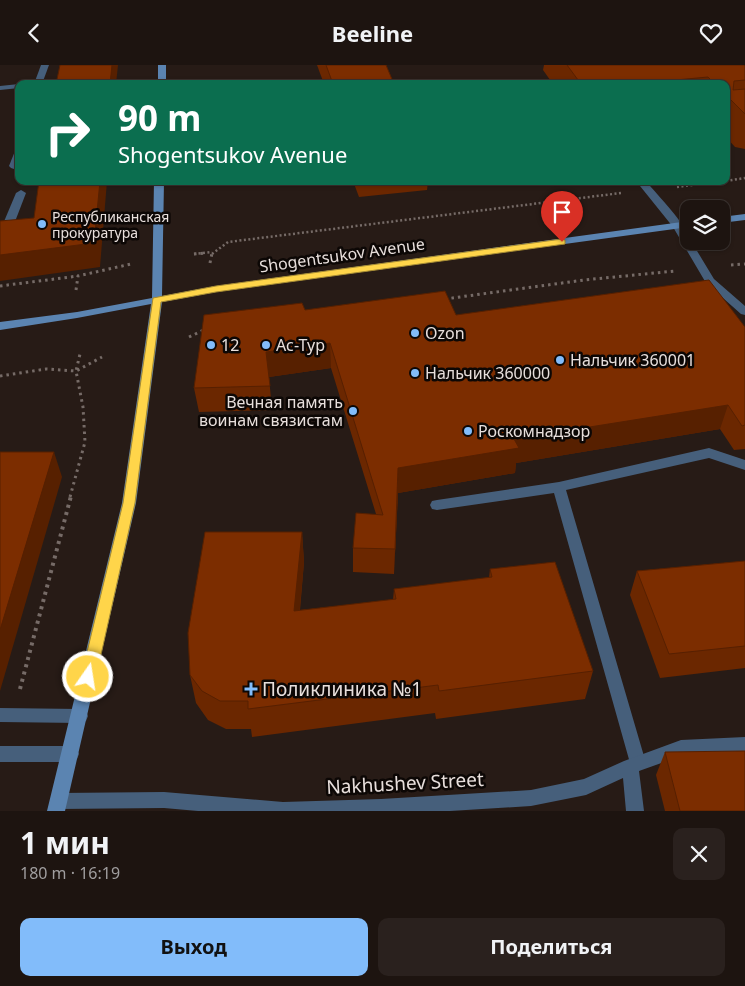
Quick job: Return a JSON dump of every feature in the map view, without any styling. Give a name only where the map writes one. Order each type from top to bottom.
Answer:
[{"type":"main road","points":[[162,65],[162,80]]},
{"type":"main road","points":[[57,806],[71,754],[129,503],[157,300],[160,185]]},
{"type":"main road","points":[[730,219],[745,217]]},
{"type":"main road","name":"Shogentsukov Avenue","points":[[0,326],[77,315],[216,289],[678,226]]},
{"type":"street","points":[[39,80],[45,65]]},
{"type":"street","points":[[0,87],[15,86]]},
{"type":"street","points":[[644,185],[678,226],[700,268],[710,281],[745,312]]},
{"type":"street","points":[[0,234],[6,232],[21,193]]},
{"type":"street","points":[[438,505],[559,487],[709,453],[745,465]]},
{"type":"street","points":[[559,487],[634,765],[635,811]]},
{"type":"street","points":[[0,715],[80,716]]},
{"type":"street","name":"Nakhushev Street","points":[[57,806],[164,800],[283,810],[381,807],[531,798],[586,787],[634,765],[682,748],[745,744]]},
{"type":"street","points":[[0,754],[71,754]]},
{"type":"path","points":[[730,180],[745,178]]},
{"type":"path","points":[[194,254],[212,252],[228,242],[689,185]]},
{"type":"path","points":[[210,263],[212,252]]},
{"type":"path","points":[[440,300],[584,280],[745,263]]},
{"type":"path","points":[[0,286],[78,276],[132,264]]},
{"type":"path","points":[[76,291],[78,276]]},
{"type":"path","points":[[189,337],[206,329]]},
{"type":"path","points":[[18,697],[85,441],[83,407],[76,371],[80,354]]},
{"type":"path","points":[[0,376],[46,369],[76,371],[102,357]]},
{"type":"building","points":[[60,65],[112,65],[110,80],[57,80]]},
{"type":"building","points":[[326,65],[386,65],[392,80],[332,80]]},
{"type":"building","points":[[567,65],[744,65],[745,80],[734,81],[733,90],[745,89],[745,114],[730,99],[730,80],[711,80],[708,77],[676,80],[578,80]]},
{"type":"building","points":[[38,185],[100,185],[94,243],[0,255],[0,221],[34,218]]},
{"type":"building","points":[[709,280],[745,327],[745,425],[742,426],[728,405],[514,439],[519,448],[398,468],[395,549],[353,548],[356,513],[383,515],[330,343],[266,352],[270,386],[194,388],[204,315],[302,303],[305,310],[445,291],[456,315]]},
{"type":"building","points":[[0,452],[54,452],[0,630]]},
{"type":"building","points":[[205,532],[302,532],[294,611],[396,599],[394,589],[492,577],[490,569],[555,562],[593,671],[439,691],[438,685],[248,709],[248,701],[220,701],[202,691],[190,675],[188,633]]},
{"type":"building","points":[[745,561],[745,646],[669,654],[637,571]]},
{"type":"building","points":[[745,751],[745,811],[680,811],[665,752]]},
{"type":"place","name":"Республиканская прокуратура","points":[[42,224]]},
{"type":"place","name":"Ozon","points":[[415,333]]},
{"type":"place","name":"12","points":[[211,345]]},
{"type":"place","name":"Ас-Тур","points":[[266,345]]},
{"type":"place","name":"Нальчик 360001","points":[[560,360]]},
{"type":"place","name":"Нальчик 360000","points":[[415,373]]},
{"type":"place","name":"Вечная память воинам связистам","points":[[353,411]]},
{"type":"place","name":"Роскомнадзор","points":[[468,431]]},
{"type":"place","name":"Поликлиника №1","points":[[251,689]]},
{"type":"route","points":[[88,677],[129,503],[157,300],[216,289],[562,242]]}]
